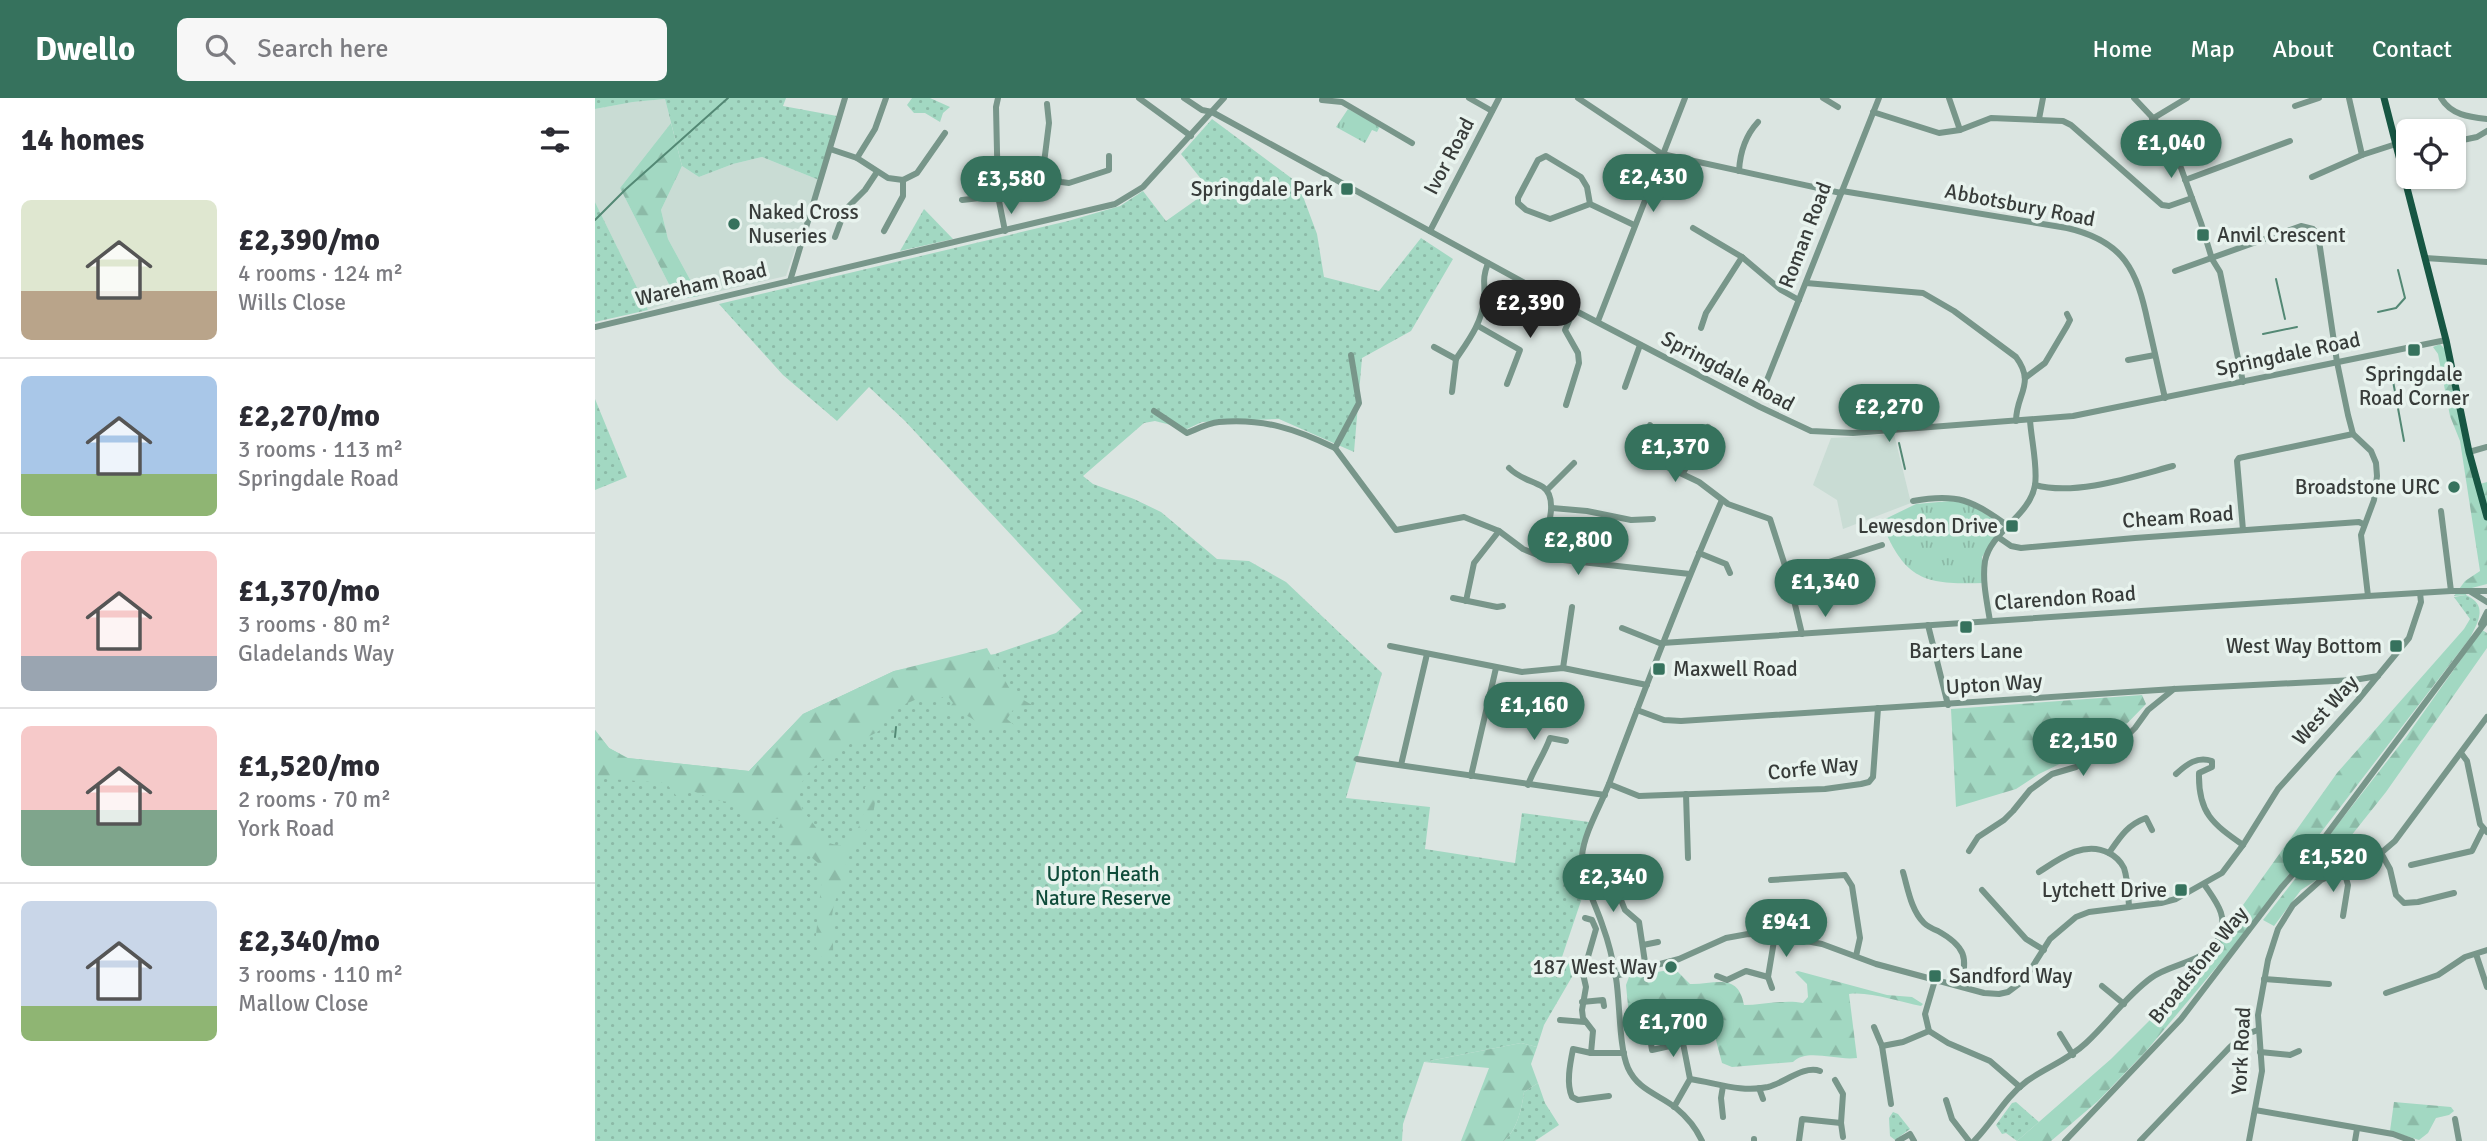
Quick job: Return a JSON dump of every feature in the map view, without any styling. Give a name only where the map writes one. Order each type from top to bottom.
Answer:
[{"type":"main road","points":[[2384,98],[2396,144]]},
{"type":"main road","points":[[2410,189],[2469,452],[2484,495],[2487,517]]},
{"type":"street","points":[[790,281],[845,98]]},
{"type":"street","points":[[857,158],[875,129],[886,98]]},
{"type":"street","points":[[998,98],[998,196],[1005,231]]},
{"type":"street","points":[[1139,98],[1191,136]]},
{"type":"street","name":"Springdale Road","points":[[1184,98],[1574,310],[1782,419],[1811,431],[1853,433],[2073,416],[2446,340]]},
{"type":"street","name":"Wareham Road","points":[[595,327],[1115,204],[1143,187],[1224,98]]},
{"type":"street","points":[[1469,98],[1492,111]]},
{"type":"street","name":"Ivor Road","points":[[1430,231],[1499,98]]},
{"type":"street","points":[[1578,98],[1663,154]]},
{"type":"street","points":[[1598,321],[1685,98]]},
{"type":"street","points":[[1823,98],[1838,107]]},
{"type":"street","name":"Roman Road","points":[[1765,385],[1879,98]]},
{"type":"street","points":[[1949,98],[1960,130]]},
{"type":"street","points":[[2039,119],[2043,98]]},
{"type":"street","points":[[2134,98],[2168,135],[2212,259],[2220,272],[2243,382]]},
{"type":"street","points":[[2153,118],[2187,98]]},
{"type":"street","points":[[2295,106],[2319,98]]},
{"type":"street","points":[[2349,98],[2362,155]]},
{"type":"street","points":[[2441,98],[2458,113],[2487,119]]},
{"type":"street","points":[[1322,100],[1343,100],[1412,142]]},
{"type":"street","points":[[1043,171],[1049,123],[1047,104]]},
{"type":"street","points":[[1873,112],[1934,132],[1960,130],[1991,118],[2063,121],[2071,125],[2162,205],[2169,206],[2192,198]]},
{"type":"street","points":[[1739,171],[1739,157],[1746,138],[1758,122]]},
{"type":"street","points":[[2466,139],[2487,131]]},
{"type":"street","points":[[830,149],[857,158],[888,178],[903,180],[917,173],[944,133]]},
{"type":"street","points":[[2185,180],[2290,141]]},
{"type":"street","points":[[2312,177],[2362,155],[2396,144]]},
{"type":"street","name":"Abbotsbury Road","points":[[1663,154],[1841,192],[2067,228],[2100,238],[2123,256],[2136,278],[2165,398]]},
{"type":"street","points":[[997,176],[1029,170],[1043,171],[1061,182],[1069,183],[1109,170],[1109,156]]},
{"type":"street","points":[[1590,204],[1586,182],[1546,156],[1538,160],[1518,198],[1518,203],[1526,210],[1550,219],[1590,204],[1634,225]]},
{"type":"street","points":[[835,237],[845,210],[865,190],[877,172]]},
{"type":"street","points":[[884,231],[903,196],[903,180]]},
{"type":"street","points":[[961,200],[998,196]]},
{"type":"street","points":[[2175,271],[2301,226],[2313,229],[2318,234],[2337,362],[2353,433],[2371,451],[2378,476],[2374,500],[2361,535],[2368,596]]},
{"type":"street","points":[[1693,228],[1742,257],[1781,290],[1799,300]]},
{"type":"street","points":[[1701,328],[1706,313],[1742,257]]},
{"type":"street","points":[[2425,258],[2487,261]]},
{"type":"street","points":[[1452,392],[1456,359],[1478,326],[1484,300],[1483,278],[1488,262]]},
{"type":"street","points":[[1806,283],[1898,289],[1928,295],[2016,357],[2022,366],[2026,386],[2017,408],[2016,421]]},
{"type":"street","points":[[1566,405],[1579,363],[1578,353],[1565,330],[1574,310]]},
{"type":"street","points":[[2025,378],[2045,363],[2070,320],[2067,314]]},
{"type":"street","points":[[1478,326],[1521,350],[1507,384]]},
{"type":"street","points":[[1625,387],[1640,345]]},
{"type":"street","points":[[1434,348],[1456,359]]},
{"type":"street","points":[[1335,448],[1359,403],[1351,355]]},
{"type":"street","points":[[2128,360],[2155,355]]},
{"type":"street","points":[[1154,411],[1187,433],[1217,422],[1275,424],[1299,430],[1335,448],[1397,530],[1464,517],[1499,531],[1523,550],[1540,556],[1690,574]]},
{"type":"street","points":[[1990,621],[1984,577],[1989,550],[2025,506],[2035,485],[2030,420]]},
{"type":"street","points":[[1650,425],[1639,457],[1683,473],[1722,499],[1770,519],[1788,575],[1802,634]]},
{"type":"street","points":[[1683,473],[1708,427]]},
{"type":"street","points":[[2243,530],[2237,461],[2239,458],[2353,433]]},
{"type":"street","points":[[2469,452],[2487,447]]},
{"type":"street","points":[[1547,490],[1574,463]]},
{"type":"street","points":[[2035,485],[2071,488],[2173,466]]},
{"type":"street","points":[[1509,468],[1518,477],[1547,490],[1552,499],[1540,556]]},
{"type":"street","points":[[1913,501],[1937,497],[1964,499],[1983,508],[2008,526]]},
{"type":"street","points":[[1702,1141],[1693,1125],[1674,1107],[1642,1087],[1628,1068],[1615,976],[1604,928],[1584,876],[1582,859],[1585,841],[1722,499]]},
{"type":"street","points":[[1552,508],[1587,511],[1631,520],[1653,519]]},
{"type":"street","points":[[2441,511],[2451,591]]},
{"type":"street","name":"Cheam Road","points":[[1998,537],[2011,546],[2021,548],[2243,530],[2358,522],[2363,524]]},
{"type":"street","points":[[1466,601],[1474,563],[1499,531]]},
{"type":"street","points":[[1788,575],[1882,545]]},
{"type":"street","points":[[1699,553],[1726,565],[1731,573]]},
{"type":"street","name":"Clarendon Road","points":[[1662,644],[2368,596],[2451,591],[2487,592]]},
{"type":"street","name":"Clarendon Road","points":[[2470,592],[2487,602]]},
{"type":"street","name":"West Way","points":[[1615,976],[1679,959],[1726,938],[1748,934],[1775,935],[1822,944],[1877,964],[1984,993],[2008,992],[2024,980],[2054,934],[2076,918],[2088,912],[2176,899],[2222,873],[2278,789],[2409,638],[2421,602],[2420,593]]},
{"type":"street","points":[[1453,598],[1503,606]]},
{"type":"street","points":[[1563,667],[1572,607]]},
{"type":"street","name":"Broadstone Way","points":[[2475,635],[2487,612]]},
{"type":"street","name":"Broadstone Way","points":[[2065,1141],[2181,1019],[2281,888],[2329,832],[2487,620]]},
{"type":"street","points":[[1928,625],[1948,705]]},
{"type":"street","points":[[1622,628],[1662,644]]},
{"type":"street","points":[[1390,646],[1522,672],[1563,667],[1647,685]]},
{"type":"street","points":[[1401,765],[1427,654]]},
{"type":"street","points":[[1471,776],[1496,668]]},
{"type":"street","name":"Upton Way","points":[[1637,710],[1664,720],[1681,721],[2153,690],[2354,680],[2378,676]]},
{"type":"street","points":[[2354,680],[2361,686],[2363,694]]},
{"type":"street","points":[[1969,850],[1978,837],[2013,811],[2030,790],[2052,774],[2076,766],[2117,746],[2155,705],[2174,689]]},
{"type":"street","points":[[2153,690],[2155,705]]},
{"type":"street","name":"Corfe Way","points":[[1609,785],[1639,796],[1825,789],[1869,782],[1873,777],[1878,708]]},
{"type":"street","name":"York Road","points":[[2249,1141],[2261,1081],[2257,1030],[2265,979],[2274,938],[2287,912],[2321,880],[2381,853],[2402,833],[2487,718]]},
{"type":"street","points":[[1528,785],[1534,767],[1542,757],[1550,738],[1566,741]]},
{"type":"street","points":[[2411,864],[2472,851],[2485,830],[2467,761],[2461,752]]},
{"type":"street","points":[[1357,758],[1605,796]]},
{"type":"street","points":[[2176,774],[2183,768],[2195,761],[2212,761],[2212,767],[2199,774],[2183,768]]},
{"type":"street","points":[[2199,774],[2205,811],[2211,821],[2243,845]]},
{"type":"street","points":[[1686,794],[1688,858]]},
{"type":"street","points":[[2109,853],[2120,836],[2134,822],[2146,818],[2152,830]]},
{"type":"street","points":[[2039,873],[2068,854],[2083,849],[2099,849],[2109,853],[2123,867],[2129,906]]},
{"type":"street","points":[[2381,853],[2390,869],[2396,895],[2404,903],[2454,893]]},
{"type":"street","points":[[2343,869],[2348,885],[2343,916]]},
{"type":"street","points":[[1902,872],[1912,904],[1926,926],[1950,939],[1962,951],[1965,964],[1960,986]]},
{"type":"street","points":[[1771,880],[1845,875],[1852,886],[1860,938],[1856,956]]},
{"type":"street","points":[[1945,1100],[1952,1119],[1971,1141],[2020,1087],[2073,1055],[2150,979],[2169,968],[2198,958],[2214,946],[2224,919],[2204,884]]},
{"type":"street","points":[[1627,890],[1617,892],[1625,910],[1639,922],[1646,969]]},
{"type":"street","points":[[1981,890],[2026,939],[2044,950]]},
{"type":"street","points":[[1585,918],[1592,920],[1596,929],[1583,974],[1586,989],[1582,1015],[1593,1031],[1591,1053]]},
{"type":"street","points":[[1772,988],[1768,977],[1775,935]]},
{"type":"street","points":[[1643,945],[1658,942]]},
{"type":"street","points":[[2386,993],[2438,975],[2465,957],[2487,950]]},
{"type":"street","points":[[2476,954],[2487,987]]},
{"type":"street","points":[[1588,956],[1597,959]]},
{"type":"street","points":[[1717,976],[1727,980],[1747,971],[1768,977]]},
{"type":"street","points":[[2265,979],[2329,984]]},
{"type":"street","points":[[1935,980],[1925,1014],[1929,1031],[1948,1043],[1990,1061],[2020,1087]]},
{"type":"street","points":[[2102,986],[2124,1004]]},
{"type":"street","points":[[1582,1002],[1603,1000],[1604,1006]]},
{"type":"street","points":[[1560,1020],[1585,1022]]},
{"type":"street","points":[[1874,1027],[1882,1046],[1891,1104]]},
{"type":"street","points":[[2140,1141],[2230,1047],[2244,1035],[2257,1030]]},
{"type":"street","points":[[1882,1046],[1903,1042],[1929,1031]]},
{"type":"street","points":[[2060,1034],[2073,1055]]},
{"type":"street","points":[[1652,1050],[1691,1041]]},
{"type":"street","points":[[1674,1107],[1691,1079],[1683,1043]]},
{"type":"street","points":[[1563,1047],[1591,1053],[1624,1053]]},
{"type":"street","points":[[1573,1049],[1569,1091],[1572,1097],[1578,1100],[1609,1096]]},
{"type":"street","points":[[2260,1052],[2290,1055],[2299,1051]]},
{"type":"street","points":[[1691,1079],[1723,1086],[1759,1088],[1818,1070],[1815,1061]]},
{"type":"street","points":[[1843,1137],[1843,1094],[1838,1084],[1848,1082]]},
{"type":"street","points":[[1723,1086],[1723,1117]]},
{"type":"street","points":[[1759,1088],[1763,1099]]},
{"type":"street","points":[[1599,1098],[1601,1108]]},
{"type":"street","points":[[2255,1110],[2412,1141]]},
{"type":"street","points":[[1799,1141],[1802,1115],[1841,1123]]},
{"type":"street","points":[[2455,1119],[2459,1141]]},
{"type":"street","points":[[2355,1141],[2357,1129]]},
{"type":"street","points":[[1898,1141],[1910,1135],[1914,1141]]},
{"type":"shaded area","points":[[665,99],[671,123],[620,188],[677,300],[648,310],[595,202],[595,109]]},
{"type":"shaded area","name":"Naked Cross Nuseries","points":[[762,157],[819,180],[786,276],[699,296],[668,239],[661,210],[682,166],[699,177],[733,164]]},
{"type":"shaded area","points":[[1894,434],[1911,503],[1843,529],[1837,500],[1813,485],[1831,438]]},
{"type":"green space","points":[[595,98],[786,98],[783,106],[837,116],[819,180],[762,157],[733,164],[699,177],[682,166],[665,99],[595,109]]},
{"type":"green space","points":[[912,98],[930,98],[950,107],[943,113],[940,122],[925,113],[914,113],[907,105]]},
{"type":"green space","points":[[1348,109],[1380,126],[1377,132],[1372,130],[1365,143],[1336,127]]},
{"type":"green space","name":"Upton Heath Nature Reserve","points":[[1212,119],[1298,183],[1317,234],[1324,277],[1379,291],[1421,238],[1453,259],[1411,331],[1362,358],[1354,452],[1279,419],[1202,422],[1187,429],[1155,421],[1144,423],[1083,476],[1093,484],[1161,512],[1217,559],[1249,561],[1286,582],[1382,673],[1346,798],[1430,807],[1425,849],[1515,863],[1522,813],[1589,822],[1578,862],[1583,895],[1562,957],[1580,963],[1544,1025],[1537,1047],[1521,1043],[1424,1062],[1403,1124],[1402,1141],[595,1141],[595,730],[609,748],[628,758],[749,771],[803,714],[894,671],[995,654],[1056,633],[1082,611],[905,421],[869,387],[837,421],[783,375],[719,304],[1068,221],[1120,206],[1143,191],[1166,221],[1210,190],[1181,154]]},
{"type":"green space","points":[[671,123],[682,166],[661,210],[668,239],[699,296],[677,300],[620,188]]},
{"type":"green space","points":[[595,202],[648,310],[595,322]]},
{"type":"green space","points":[[924,209],[953,239],[900,251]]},
{"type":"green space","points":[[2440,344],[2446,350],[2476,485],[2487,482],[2487,584],[2468,589],[2466,595],[2454,596],[2465,581],[2480,571],[2460,441],[2450,416],[2438,354],[2433,347]]},
{"type":"green space","points":[[595,399],[627,477],[595,490]]},
{"type":"green space","points":[[1950,501],[1967,503],[1996,520],[1998,532],[1982,557],[1983,583],[1930,580],[1918,574],[1898,555],[1881,521],[1916,504]]},
{"type":"green space","points":[[2466,595],[2477,603],[2480,613],[2470,638],[2470,619],[2454,597]]},
{"type":"green space","points":[[2470,619],[2470,638],[2230,951],[2147,1050],[2098,1101],[2051,1141],[2017,1141],[2111,1059],[2189,981],[2337,773]]},
{"type":"green space","points":[[2482,630],[2487,633],[2487,648],[2386,792],[2331,861],[2335,868],[2301,890],[2274,926],[2263,920],[2406,737]]},
{"type":"green space","points":[[987,648],[1012,693],[1032,705],[1015,707],[1007,719],[1015,726],[1019,735],[1015,736],[1007,725],[980,727],[965,715],[933,712],[931,708],[950,707],[953,703],[947,695],[929,704],[917,699],[882,714],[880,730],[827,757],[812,769],[801,784],[799,796],[804,812],[827,842],[844,845],[856,832],[862,819],[865,787],[874,782],[875,806],[872,816],[864,834],[845,862],[849,875],[833,907],[832,960],[823,960],[815,945],[822,877],[818,863],[804,851],[802,856],[791,849],[778,829],[783,819],[749,818],[729,802],[713,800],[691,790],[678,798],[666,783],[595,778],[595,730],[609,748],[627,758],[749,771],[803,714],[894,671]]},
{"type":"green space","points":[[2142,695],[2146,704],[2113,738],[2039,774],[2016,789],[1956,807],[1951,709]]},
{"type":"green space","points":[[1663,971],[1678,972],[1690,984],[1730,984],[1741,994],[1744,1005],[1803,1003],[1808,997],[1807,984],[1795,972],[1798,971],[1887,995],[1912,997],[1923,1004],[1921,1006],[1875,995],[1849,994],[1857,1058],[1814,1055],[1793,1062],[1732,1067],[1722,1063],[1711,1021],[1704,1015],[1660,1028],[1640,1018],[1638,1026],[1630,1027],[1626,985],[1629,977]]},
{"type":"green space","points":[[1521,1043],[1537,1047],[1531,1064],[1538,1083],[1524,1092],[1516,1125],[1504,1141],[1461,1141],[1489,1068],[1424,1062]]},
{"type":"green space","points":[[1538,1083],[1545,1103],[1559,1125],[1535,1141],[1504,1141],[1516,1125],[1524,1092]]},
{"type":"green space","points":[[2016,1102],[2039,1122],[2017,1141],[2006,1133],[2002,1134],[1996,1125],[2012,1103]]},
{"type":"green space","points":[[2394,1102],[2451,1107],[2454,1111],[2436,1118],[2428,1133],[2419,1140],[2390,1131]]},
{"type":"green space","points":[[1893,1112],[1898,1114],[1910,1129],[1895,1140],[1890,1136],[1889,1118]]},
{"type":"waterway","points":[[595,220],[728,98]]},
{"type":"waterway","points":[[2378,312],[2396,308],[2405,298],[2398,270]]},
{"type":"waterway","points":[[2276,279],[2285,319]]},
{"type":"waterway","points":[[2263,334],[2297,327]]},
{"type":"waterway","points":[[2393,381],[2404,441]]},
{"type":"waterway","points":[[1899,443],[1905,469]]},
{"type":"waterway","points":[[895,737],[896,727]]},
{"type":"place","name":"Springdale Park","points":[[1347,189]]},
{"type":"place","name":"Naked Cross Nuseries","points":[[734,224]]},
{"type":"place","name":"Anvil Crescent","points":[[2203,235]]},
{"type":"place","name":"Springdale Road Corner","points":[[2414,350]]},
{"type":"place","name":"Broadstone URC","points":[[2454,487]]},
{"type":"place","name":"Lewesdon Drive","points":[[2012,526]]},
{"type":"place","name":"Barters Lane","points":[[1966,627]]},
{"type":"place","name":"West Way Bottom","points":[[2396,646]]},
{"type":"place","name":"Maxwell Road","points":[[1659,669]]},
{"type":"place","name":"Lytchett Drive","points":[[2181,890]]},
{"type":"place","name":"187 West Way","points":[[1671,967]]},
{"type":"place","name":"Sandford Way","points":[[1935,976]]}]
